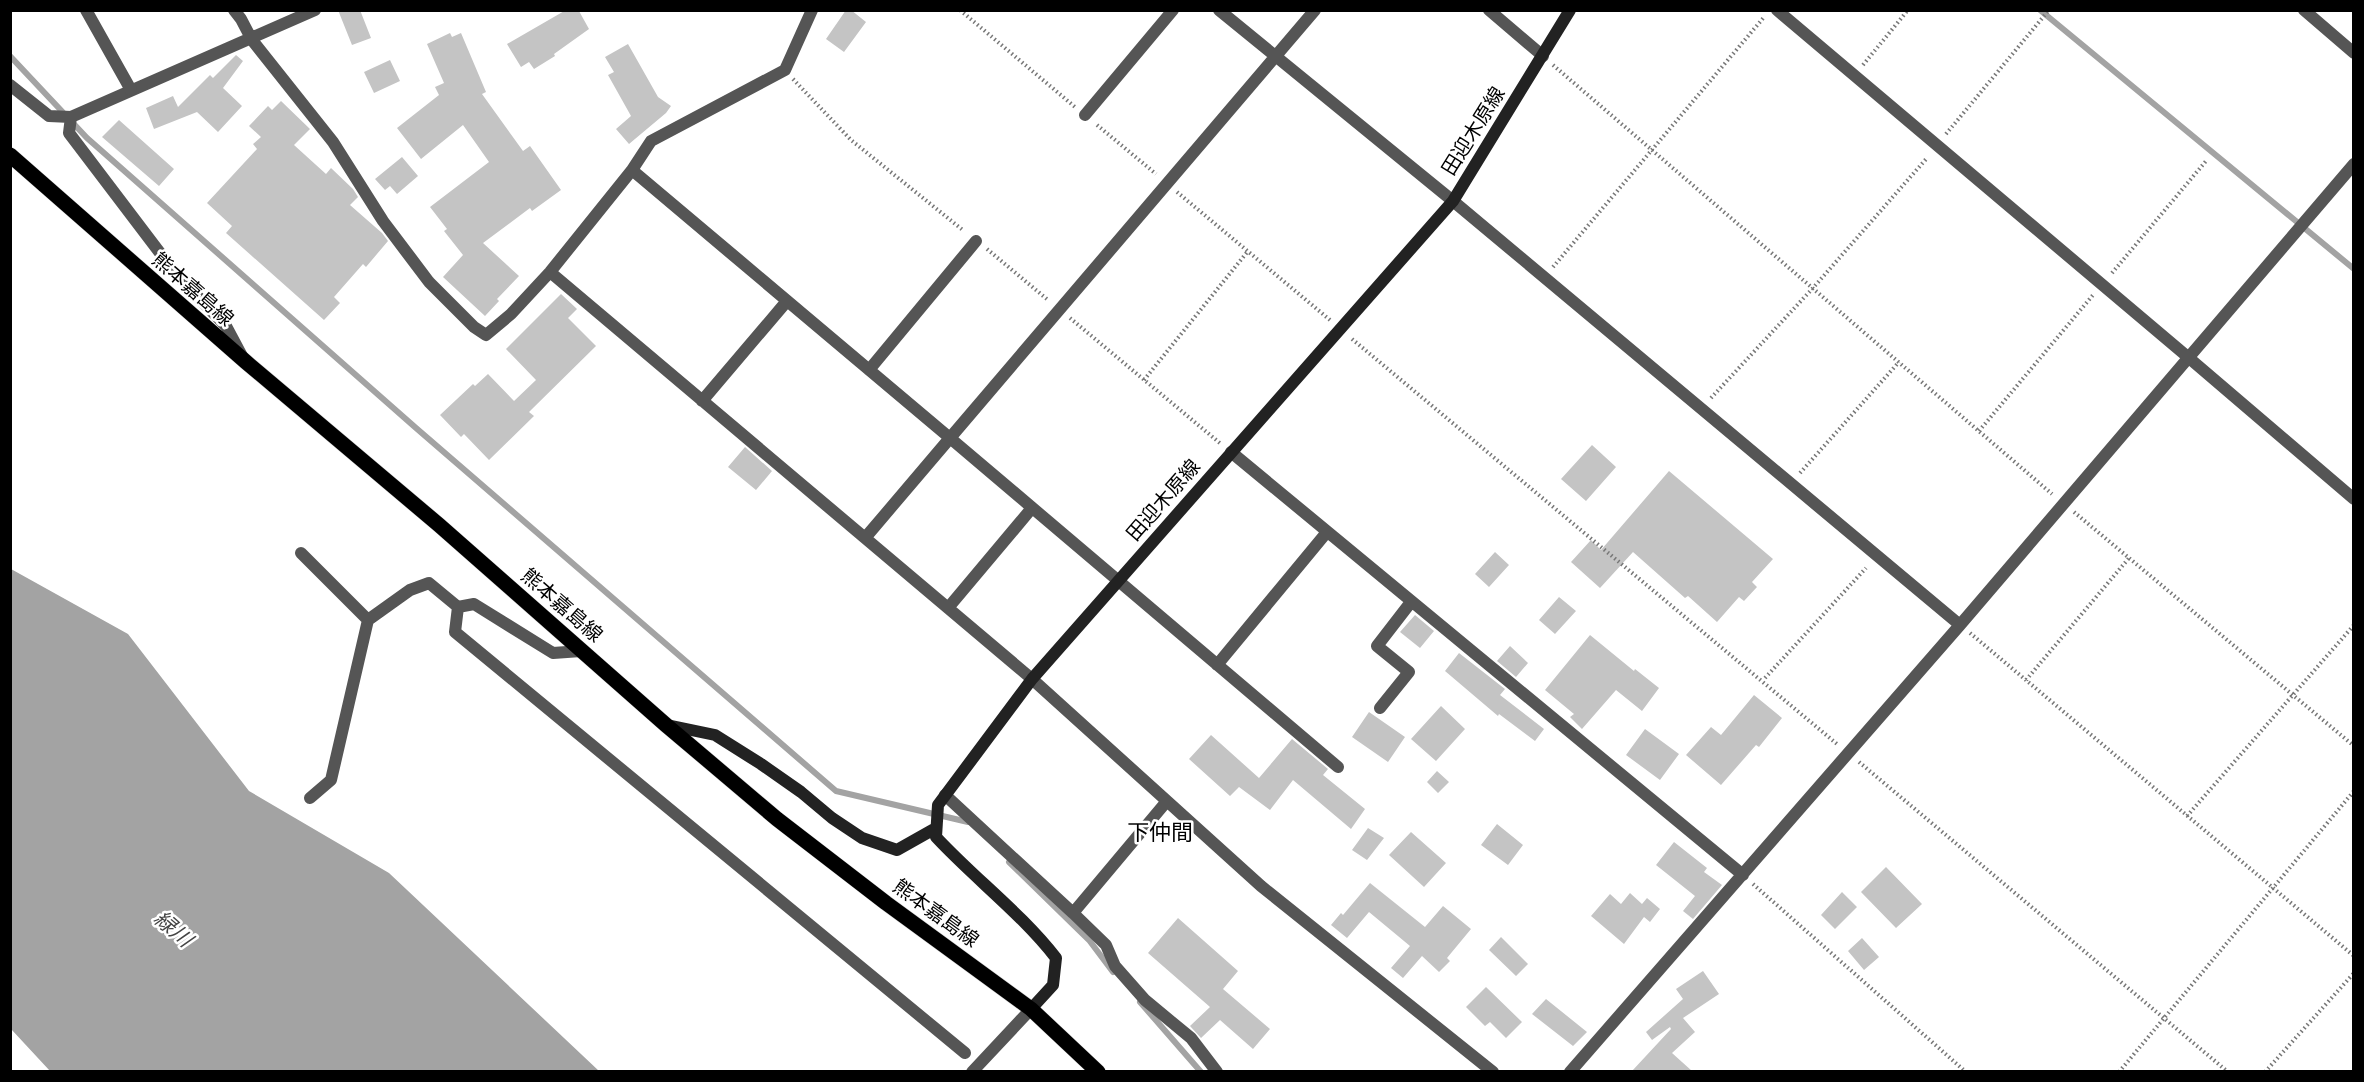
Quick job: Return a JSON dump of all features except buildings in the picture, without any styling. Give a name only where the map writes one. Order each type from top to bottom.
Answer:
[{"type":"main road","name":"田迎木原線","points":[[941,800],[1032,679],[1453,201],[1570,10]]},
{"type":"main road","name":"熊本嘉島線","points":[[10,155],[246,362],[777,819],[1031,1010],[1098,1071]]},
{"type":"main road","points":[[666,725],[715,735],[801,792],[832,819],[862,838],[897,850],[936,828]]},
{"type":"main road","points":[[941,800],[936,837],[963,866],[1039,936],[1056,958],[1053,985],[1031,1010]]},
{"type":"street","points":[[86,10],[131,90]]},
{"type":"street","points":[[234,10],[252,40],[333,142],[383,221],[429,282],[474,327],[486,335],[511,314],[550,273],[632,170],[651,141],[785,70],[812,10]]},
{"type":"street","points":[[10,85],[49,116],[71,117],[252,40],[315,10]]},
{"type":"street","points":[[1085,115],[1173,10]]},
{"type":"street","points":[[1219,10],[1453,201],[1960,625]]},
{"type":"street","points":[[865,538],[1314,10]]},
{"type":"street","points":[[1489,10],[1543,56]]},
{"type":"street","points":[[1777,10],[2354,499]]},
{"type":"street","points":[[2304,10],[2354,53]]},
{"type":"street","points":[[71,117],[69,133],[176,274],[226,326],[246,362]]},
{"type":"street","points":[[1570,1071],[1960,625],[2354,164]]},
{"type":"street","points":[[632,170],[1338,767]]},
{"type":"street","points":[[869,370],[976,241]]},
{"type":"street","points":[[550,273],[1032,679],[1261,886],[1493,1071]]},
{"type":"street","points":[[702,401],[787,301]]},
{"type":"street","points":[[1231,452],[1743,875]]},
{"type":"street","points":[[948,608],[1032,508]]},
{"type":"street","points":[[1217,665],[1327,532]]},
{"type":"street","points":[[301,553],[368,620]]},
{"type":"street","points":[[310,798],[331,780],[368,620],[410,590],[429,583],[458,607]]},
{"type":"street","points":[[1380,708],[1409,672],[1377,646],[1411,602]]},
{"type":"street","points":[[458,607],[474,604],[553,653],[581,651]]},
{"type":"street","points":[[458,607],[455,632],[965,1053]]},
{"type":"street","points":[[941,800],[1073,913],[1106,945],[1115,966],[1145,1000],[1191,1038],[1217,1071]]},
{"type":"street","points":[[1073,913],[1167,801]]},
{"type":"street","points":[[972,1071],[1031,1010]]},
{"type":"path","points":[[960,10],[2228,1071]]},
{"type":"path","points":[[1544,277],[1769,10]]},
{"type":"path","points":[[1854,76],[1908,10]]},
{"type":"path","points":[[1937,145],[2049,10]]},
{"type":"path","points":[[1543,56],[2064,504],[2354,746]]},
{"type":"path","points":[[785,70],[851,140],[1061,310],[1231,452]]},
{"type":"path","points":[[1702,409],[1813,288],[1927,158]]},
{"type":"path","points":[[1979,431],[2206,161]]},
{"type":"path","points":[[1144,380],[1248,251]]},
{"type":"path","points":[[1791,484],[1899,362]]},
{"type":"path","points":[[2026,680],[2129,558]]},
{"type":"path","points":[[1765,678],[1866,568]]},
{"type":"path","points":[[1960,625],[2354,956]]},
{"type":"path","points":[[2187,816],[2354,625]]},
{"type":"path","points":[[2119,1071],[2354,791]]},
{"type":"path","points":[[1743,875],[1966,1071]]},
{"type":"path","points":[[2265,1071],[2354,973]]},
{"type":"water","name":"緑川","points":[[11,569],[128,634],[249,791],[389,873],[599,1071],[50,1071],[11,1029]]},
{"type":"waterway","points":[[2040,10],[2354,269]]},
{"type":"waterway","points":[[10,56],[87,138],[416,428],[836,791],[968,822]]},
{"type":"waterway","points":[[1009,862],[1089,940],[1113,972]]},
{"type":"waterway","points":[[1140,1002],[1201,1072]]},
{"type":"district","name":"下仲間","points":[[1160,832]]}]
